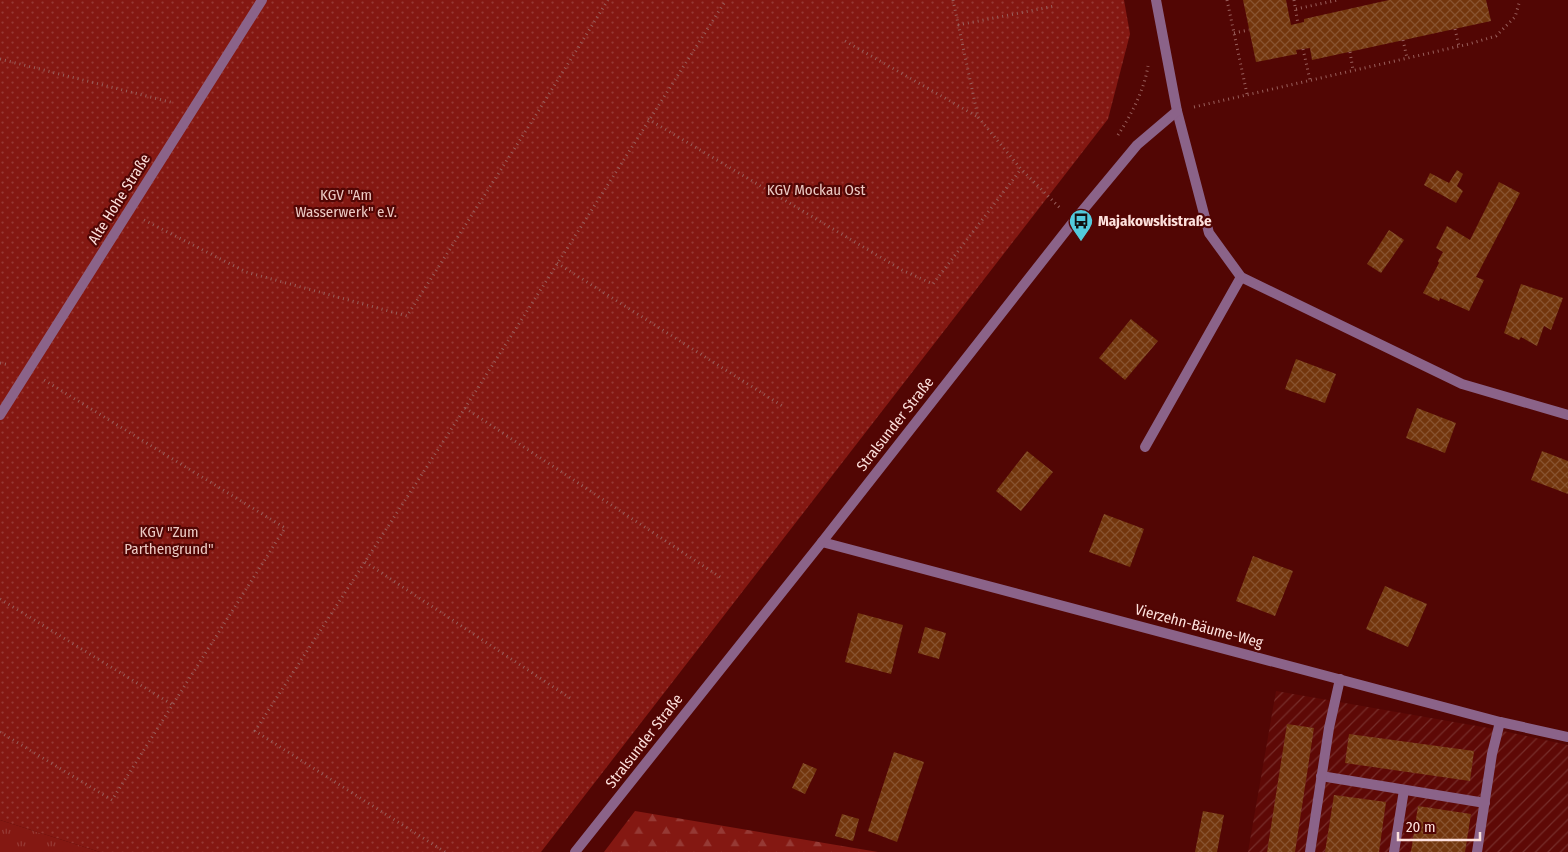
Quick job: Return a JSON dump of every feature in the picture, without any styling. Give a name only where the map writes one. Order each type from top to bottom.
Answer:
[{"type":"street","name":"Alte Hohe Straße","points":[[0,415],[262,0]]},
{"type":"street","points":[[1156,0],[1177,112],[1209,233],[1241,277],[1462,384],[1568,415]]},
{"type":"street","name":"Stralsunder Straße","points":[[575,852],[822,542],[1073,222],[1137,146],[1177,112]]},
{"type":"street","points":[[1145,447],[1241,277]]},
{"type":"street","name":"Vierzehn-Bäume-Weg","points":[[822,542],[1500,722],[1568,737]]},
{"type":"street","points":[[1310,852],[1328,728],[1340,679]]},
{"type":"street","points":[[1477,852],[1492,754],[1500,722]]},
{"type":"street","points":[[1321,776],[1485,803]]},
{"type":"street","points":[[1394,852],[1404,790]]},
{"type":"path","points":[[128,212],[246,272],[407,316],[608,0]]},
{"type":"path","points":[[444,852],[255,731],[366,562],[726,0]]},
{"type":"path","points":[[953,0],[978,117]]},
{"type":"path","points":[[1226,0],[1247,94]]},
{"type":"path","points":[[1294,0],[1298,24]]},
{"type":"path","points":[[1296,9],[1338,0]]},
{"type":"path","points":[[1177,112],[1496,36],[1515,17],[1520,0]]},
{"type":"path","points":[[958,25],[1055,6]]},
{"type":"path","points":[[1455,29],[1459,46]]},
{"type":"path","points":[[1234,33],[1249,30]]},
{"type":"path","points":[[1403,40],[1407,58]]},
{"type":"path","points":[[845,41],[978,117],[1022,169],[1061,209],[1066,202]]},
{"type":"path","points":[[1303,48],[1310,80]]},
{"type":"path","points":[[1350,52],[1353,70]]},
{"type":"path","points":[[0,59],[194,108]]},
{"type":"path","points":[[1115,139],[1128,119],[1143,86],[1148,68],[1148,60]]},
{"type":"path","points":[[648,119],[902,270],[933,284],[1022,169]]},
{"type":"path","points":[[557,263],[784,407]]},
{"type":"path","points":[[0,732],[112,800],[285,528],[28,370]]},
{"type":"path","points":[[465,408],[720,577]]},
{"type":"path","points":[[366,562],[573,700]]},
{"type":"path","points":[[0,599],[173,705]]},
{"type":"shaded area","points":[[1276,691],[1494,729],[1568,745],[1568,852],[1248,852]]},
{"type":"green space","points":[[0,0],[1124,0],[1130,34],[1108,119],[541,852],[100,852],[0,820]]},
{"type":"green space","points":[[635,811],[878,852],[604,852]]},
{"type":"green space","points":[[0,820],[100,852],[0,852]]},
{"type":"building","points":[[1243,0],[1286,0],[1291,25],[1304,22],[1304,19],[1389,0],[1486,0],[1491,21],[1312,60],[1310,48],[1296,50],[1297,54],[1256,62]]},
{"type":"building","points":[[1457,170],[1463,174],[1457,186],[1463,191],[1456,203],[1424,185],[1430,173],[1449,183]]},
{"type":"building","points":[[1499,182],[1520,193],[1476,277],[1484,280],[1469,311],[1440,298],[1439,301],[1423,293],[1443,252],[1436,248],[1447,226],[1470,240]]},
{"type":"building","points":[[1389,230],[1404,240],[1381,273],[1367,264]]},
{"type":"building","points":[[1521,284],[1563,298],[1551,330],[1544,326],[1537,346],[1521,337],[1519,340],[1504,333]]},
{"type":"building","points":[[1131,319],[1158,341],[1125,380],[1099,358]]},
{"type":"building","points":[[1296,359],[1336,374],[1325,403],[1285,389]]},
{"type":"building","points":[[1417,408],[1456,423],[1445,453],[1406,438]]},
{"type":"building","points":[[1027,451],[1053,472],[1021,511],[996,491]]},
{"type":"building","points":[[1542,451],[1568,461],[1568,494],[1531,480]]},
{"type":"building","points":[[1104,514],[1144,529],[1130,567],[1089,552]]},
{"type":"building","points":[[1253,556],[1293,571],[1275,616],[1236,601]]},
{"type":"building","points":[[1385,586],[1427,604],[1408,647],[1366,629]]},
{"type":"building","points":[[858,613],[903,625],[891,674],[845,662]]},
{"type":"building","points":[[925,627],[946,633],[939,659],[918,653]]},
{"type":"building","points":[[1287,724],[1314,728],[1295,852],[1267,852]]},
{"type":"building","points":[[1349,734],[1474,751],[1470,781],[1345,763]]},
{"type":"building","points":[[894,752],[924,762],[897,842],[868,831]]},
{"type":"building","points":[[803,763],[817,769],[805,794],[792,788]]},
{"type":"building","points":[[1334,795],[1386,802],[1379,852],[1325,852]]},
{"type":"building","points":[[1418,806],[1471,814],[1465,852],[1411,852]]},
{"type":"building","points":[[1203,811],[1224,815],[1217,852],[1195,852]]},
{"type":"building","points":[[842,814],[859,819],[853,841],[835,836]]},
{"type":"place","name":"Majakowskistraße","points":[[1081,242]]},
{"type":"park label","name":"KGV Mockau Ost","points":[[816,190]]},
{"type":"park label","name":"KGV \"Am Wasserwerk\" e.V.","points":[[346,204]]},
{"type":"park label","name":"KGV \"Zum Parthengrund\"","points":[[169,540]]}]
